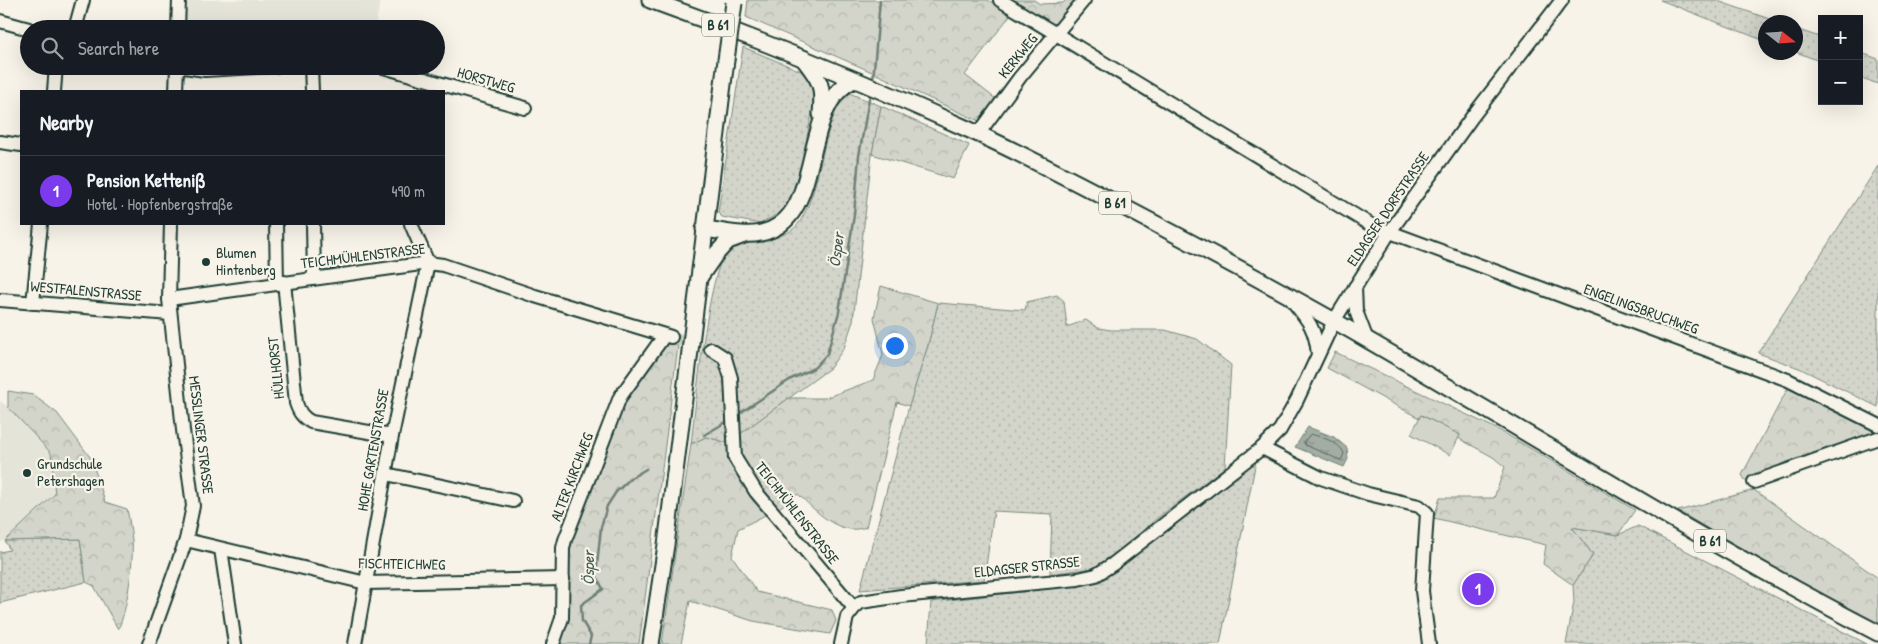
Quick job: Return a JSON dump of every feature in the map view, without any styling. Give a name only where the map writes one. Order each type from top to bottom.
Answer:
[{"type":"main road","name":"B 61","points":[[650,0],[803,58],[884,92],[979,134],[1122,206],[1334,321],[1670,519],[1878,633]]},
{"type":"main road","points":[[652,644],[734,2]]},
{"type":"main road","points":[[803,58],[820,81],[823,98],[820,125]]},
{"type":"main road","points":[[698,279],[715,255],[728,241],[770,230],[783,223],[794,210],[820,125],[831,100],[843,85],[857,81]]},
{"type":"main road","points":[[704,229],[746,235]]},
{"type":"street","points":[[77,20],[83,0]]},
{"type":"street","points":[[178,20],[179,0]]},
{"type":"street","name":"ENGELINGSBRUCHWEG","points":[[1000,0],[1371,225],[1788,380],[1878,425]]},
{"type":"street","name":"KERKWEG","points":[[979,134],[1020,77],[1084,0]]},
{"type":"street","name":"ELDAGSER DORFSTRASSE","points":[[1262,448],[1280,430],[1297,400],[1334,321],[1389,233],[1472,117],[1562,0]]},
{"type":"street","points":[[0,21],[20,27]]},
{"type":"street","points":[[54,90],[55,75]]},
{"type":"street","points":[[176,90],[177,75]]},
{"type":"street","points":[[311,75],[312,90]]},
{"type":"street","name":"HORSTWEG","points":[[411,75],[525,108]]},
{"type":"street","points":[[0,142],[20,146]]},
{"type":"street","points":[[33,303],[41,225]]},
{"type":"street","name":"MESSLINGER STRASSE","points":[[149,644],[186,540],[193,506],[170,314],[170,225]]},
{"type":"street","name":"HÜLLHORST","points":[[276,225],[281,282],[296,403],[299,412],[311,422],[392,436]]},
{"type":"street","points":[[313,225],[314,278]]},
{"type":"street","points":[[411,225],[428,264]]},
{"type":"street","name":"TEICHMÜHLENSTRASSE","points":[[169,298],[428,264],[443,265],[535,296],[668,336]]},
{"type":"street","name":"HOHE GARTENSTRASSE","points":[[355,644],[392,436],[428,264]]},
{"type":"street","points":[[1355,286],[1356,311],[1367,340]]},
{"type":"street","points":[[1288,296],[1309,321],[1316,337],[1318,354]]},
{"type":"street","name":"WESTFALENSTRASSE","points":[[0,300],[170,314]]},
{"type":"street","name":"ALTER KIRCHWEG","points":[[553,644],[562,618],[563,548],[565,540],[620,398],[668,336]]},
{"type":"street","name":"TEICHMÜHLENSTRASSE","points":[[711,349],[725,358],[731,378],[734,411],[732,429],[735,458],[756,492],[854,608]]},
{"type":"street","points":[[1754,482],[1878,438]]},
{"type":"street","points":[[1262,448],[1321,478],[1368,494],[1419,506],[1427,513],[1422,591],[1429,644]]},
{"type":"street","name":"ELDAGSER STRASSE","points":[[854,608],[861,602],[901,596],[1078,579],[1096,575],[1113,564],[1262,448]]},
{"type":"street","points":[[386,474],[513,501]]},
{"type":"street","name":"FISCHTEICHWEG","points":[[186,540],[366,583],[563,579]]},
{"type":"street","points":[[221,549],[235,644]]},
{"type":"street","points":[[840,644],[847,617],[854,608]]},
{"type":"shaded area","points":[[184,0],[380,0],[377,20],[183,20]]},
{"type":"shaded area","name":"Grundschule Petershagen","points":[[0,401],[8,407],[51,453],[55,494],[5,541],[0,542]]},
{"type":"green space","points":[[748,0],[988,0],[1011,14],[965,75],[997,100],[981,122],[746,17]]},
{"type":"green space","points":[[1006,0],[1034,0],[1040,4],[1077,0],[1058,24],[1047,26]]},
{"type":"green space","points":[[1660,0],[1715,0],[1758,15],[1758,38]]},
{"type":"green space","points":[[1803,31],[1818,37],[1818,60],[1803,55]]},
{"type":"green space","points":[[743,47],[801,71],[811,81],[816,93],[802,161],[790,203],[761,224],[722,217],[718,213]]},
{"type":"green space","points":[[1863,53],[1878,59],[1878,84],[1863,78]]},
{"type":"green space","points":[[847,92],[881,106],[872,154],[853,321],[844,348],[830,368],[728,443],[706,437],[691,444],[703,342],[708,311],[720,264],[727,252],[736,247],[745,243],[777,237],[794,228],[801,220],[814,188],[832,122],[838,106]]},
{"type":"green space","points":[[881,106],[969,145],[953,179],[872,154]]},
{"type":"green space","points":[[1878,166],[1878,407],[1799,368],[1758,353]]},
{"type":"green space","points":[[881,286],[938,303],[928,345],[909,406],[897,402],[866,527],[856,529],[837,525],[820,515],[798,494],[779,508],[738,529],[732,556],[757,592],[832,610],[836,621],[830,634],[753,621],[690,601],[681,644],[662,644],[691,444],[706,437],[728,443],[789,398],[825,398],[873,380],[883,355],[874,318]]},
{"type":"green space","points":[[1057,295],[1064,301],[1067,327],[1086,320],[1098,328],[1111,330],[1165,330],[1197,339],[1231,365],[1225,467],[1156,519],[1107,561],[1093,568],[1050,574],[1052,514],[994,511],[984,580],[860,590],[938,303],[1025,310],[1027,302]]},
{"type":"green space","points":[[667,342],[678,346],[639,644],[557,644],[570,545],[624,398]]},
{"type":"green space","points":[[1335,352],[1499,430],[1635,510],[1618,535],[1572,527],[1593,555],[1573,585],[1543,564],[1546,545],[1434,518],[1440,498],[1494,498],[1505,467],[1493,457],[1458,438],[1460,435],[1421,415],[1419,418],[1327,368]]},
{"type":"green space","points":[[1790,384],[1878,429],[1878,436],[1747,483],[1742,475]]},
{"type":"green space","points":[[8,391],[33,395],[57,413],[90,457],[105,502],[127,509],[132,540],[132,560],[127,599],[118,629],[94,586],[86,582],[80,539],[5,541],[55,494],[51,453],[8,407]]},
{"type":"green space","points":[[1421,415],[1460,435],[1450,455],[1411,434]]},
{"type":"green space","points":[[1256,461],[1220,644],[928,644],[931,602],[1082,585],[1110,573]]},
{"type":"green space","points":[[1754,490],[1878,578],[1878,624],[1802,584],[1678,511]]},
{"type":"green space","points":[[1638,526],[1867,644],[1566,644],[1574,602],[1573,585],[1593,555],[1572,527],[1618,535]]},
{"type":"green space","points":[[80,539],[86,582],[0,603],[0,552],[10,550],[5,541]]},
{"type":"water","points":[[1308,427],[1334,437],[1347,448],[1348,459],[1344,467],[1295,447]]},
{"type":"waterway","name":"Ösper","points":[[873,81],[880,0]]},
{"type":"waterway","name":"Ösper","points":[[737,415],[791,379],[814,368],[827,354],[839,312],[854,215],[859,156],[870,93]]},
{"type":"waterway","name":"Ösper","points":[[704,435],[728,421]]},
{"type":"waterway","name":"Ösper","points":[[589,644],[591,636],[582,621],[581,605],[603,589],[596,575],[601,527],[607,506],[616,492],[631,478],[646,469]]},
{"type":"tunnel","points":[[671,337],[711,349]]},
{"type":"place","name":"Blumen Hintenberg","points":[[206,262]]},
{"type":"place","name":"Grundschule Petershagen","points":[[27,473]]},
{"type":"place","name":"Pension Ketteniß","points":[[1478,589]]}]
